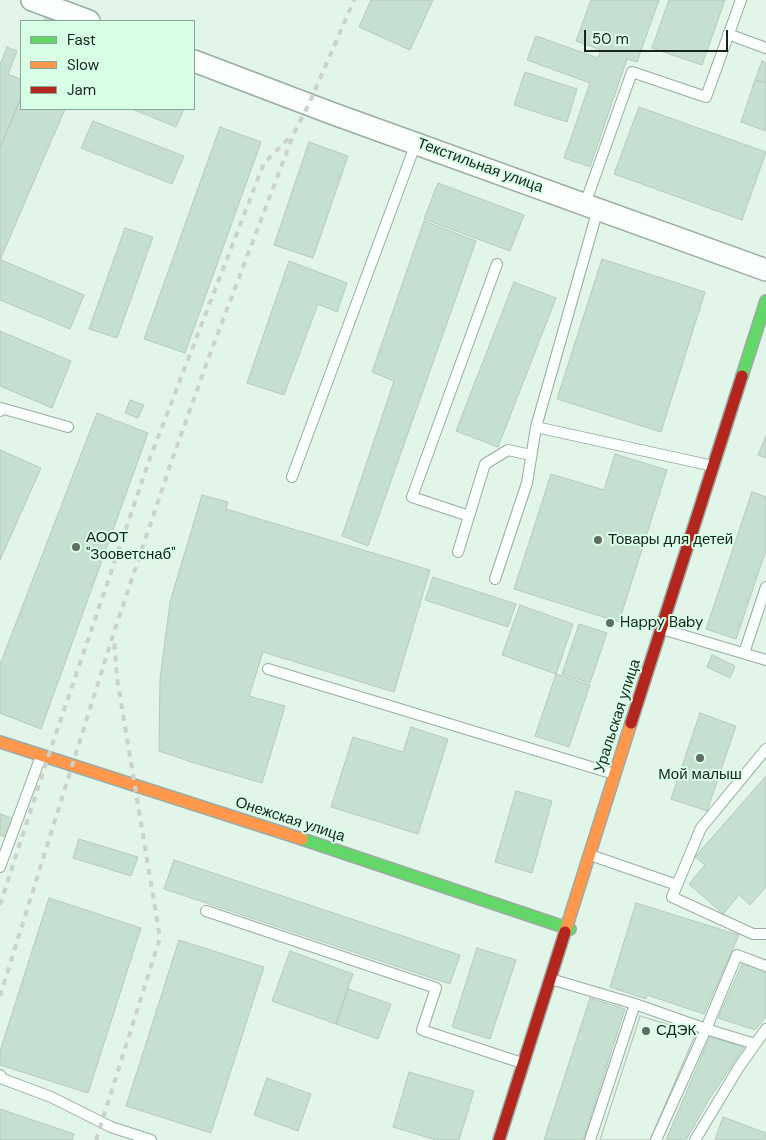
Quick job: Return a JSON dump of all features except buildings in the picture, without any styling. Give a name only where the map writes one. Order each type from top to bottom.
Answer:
[{"type":"main road","name":"Уральская улица","points":[[499,1140],[593,856],[766,301]]},
{"type":"main road","name":"Уральская улица","points":[[503,1140],[554,980],[615,774],[766,316]]},
{"type":"main road","name":"Онежская улица","points":[[0,742],[283,833],[568,928]]},
{"type":"street","points":[[32,0],[86,20]]},
{"type":"street","name":"Текстильная улица","points":[[195,61],[766,270]]},
{"type":"lane","points":[[495,579],[527,483],[536,427],[591,207],[632,72],[706,97],[741,0]]},
{"type":"lane","points":[[728,34],[766,48]]},
{"type":"lane","points":[[292,477],[416,143]]},
{"type":"lane","points":[[469,516],[412,497],[497,264]]},
{"type":"lane","points":[[0,408],[68,427]]},
{"type":"lane","points":[[536,427],[713,466]]},
{"type":"lane","points":[[458,552],[484,464],[508,450],[531,455]]},
{"type":"lane","points":[[744,653],[766,587]]},
{"type":"lane","points":[[663,629],[766,660]]},
{"type":"lane","points":[[268,669],[615,774]]},
{"type":"lane","points":[[766,749],[701,828],[672,897],[753,934],[766,934]]},
{"type":"lane","points":[[0,867],[41,755]]},
{"type":"lane","points":[[593,856],[677,884]]},
{"type":"lane","points":[[206,911],[436,988],[422,1030],[523,1064]]},
{"type":"lane","points":[[656,1140],[737,955],[766,966]]},
{"type":"lane","points":[[554,980],[635,1004],[755,1044]]},
{"type":"lane","points":[[590,1140],[635,1004]]},
{"type":"lane","points":[[695,1140],[739,1067],[766,1030]]},
{"type":"lane","points":[[0,1075],[3,1079],[51,1097],[111,1127],[151,1140]]},
{"type":"railway","points":[[0,996],[114,632],[171,463],[210,354],[294,133],[309,104],[354,0]]},
{"type":"railway","points":[[0,905],[48,757],[150,458],[264,163],[290,137]]},
{"type":"railway","points":[[96,1140],[160,938],[117,678],[114,639]]},
{"type":"traffic: fast","points":[[742,376],[766,301]]},
{"type":"traffic: fast","points":[[302,839],[570,929]]},
{"type":"traffic: slow","points":[[565,932],[631,723]]},
{"type":"traffic: slow","points":[[0,742],[302,839]]},
{"type":"traffic: jam","points":[[631,723],[742,376]]},
{"type":"traffic: jam","points":[[499,1140],[565,932]]},
{"type":"place","name":"Товары для детей","points":[[598,540]]},
{"type":"place","name":"АООТ \"Зооветснаб\"","points":[[76,547]]},
{"type":"place","name":"Happy Baby","points":[[610,623]]},
{"type":"place","name":"Мой малыш","points":[[700,758]]},
{"type":"place","name":"СДЭК","points":[[646,1031]]}]
